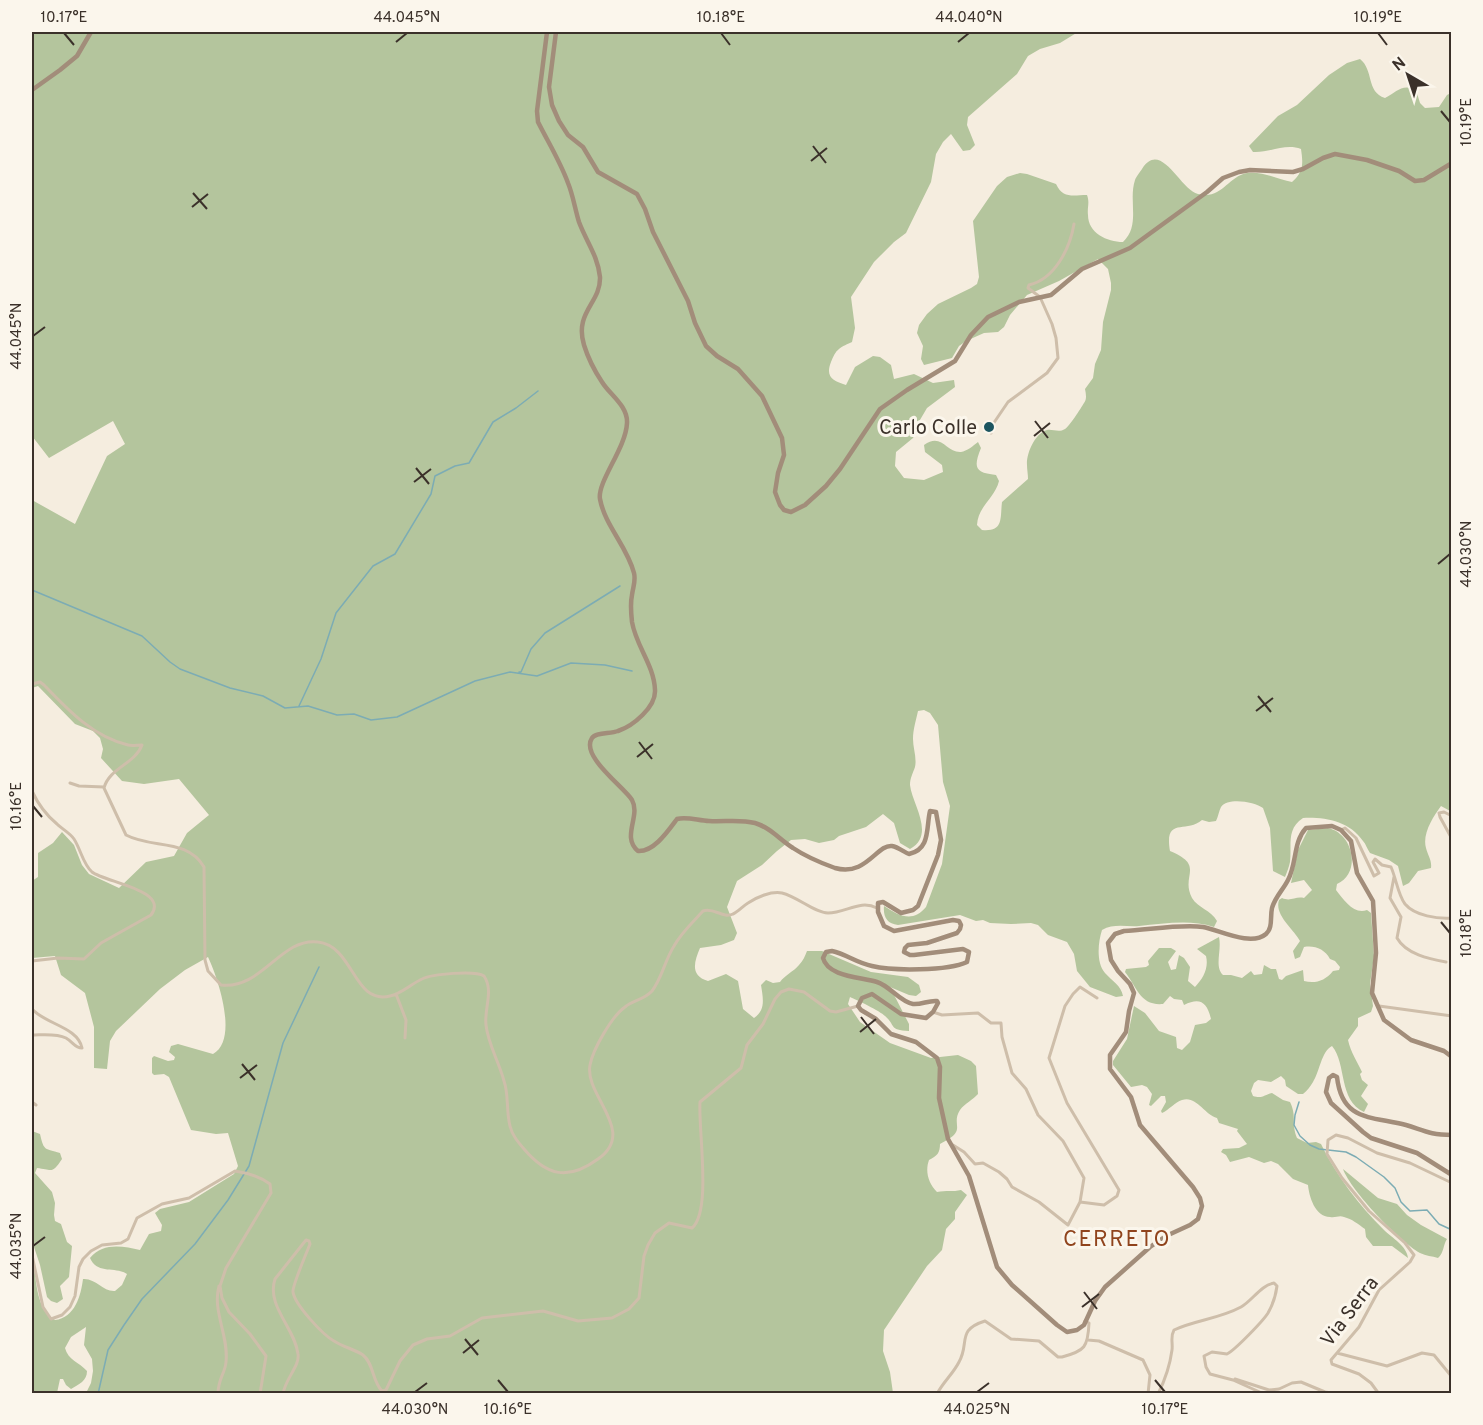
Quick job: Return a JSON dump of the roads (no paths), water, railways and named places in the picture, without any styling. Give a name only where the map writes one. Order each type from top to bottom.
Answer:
[{"type":"street","points":[[32,90],[77,56],[92,32]]},
{"type":"street","points":[[547,32],[537,111],[538,122],[569,184],[579,223],[596,258],[600,278],[596,294],[582,320],[582,334],[592,366],[602,383],[624,409],[627,422],[625,438],[601,486],[600,497],[604,516],[633,572],[635,582],[631,603],[633,623],[637,638],[649,662],[656,689],[652,705],[632,722],[617,731],[596,735],[592,738],[590,744],[592,753],[604,771],[633,801],[631,843],[638,851],[647,850],[656,844],[677,819],[714,822],[744,821],[764,826],[791,847],[820,862],[835,868],[853,869],[865,864],[886,847],[892,846],[909,854],[918,851],[923,846],[929,814],[933,810],[936,812],[940,849],[921,902],[913,910],[901,913],[883,902],[878,903],[877,908]]},
{"type":"street","points":[[556,32],[549,87],[552,105],[559,121],[568,135],[582,147],[598,172],[637,194],[645,209],[652,232],[688,301],[706,346],[738,369],[762,396],[782,438],[784,455],[777,473],[775,492],[780,506],[790,512],[797,510],[826,486],[880,409],[955,361],[980,324],[1011,305],[1057,291],[1082,269],[1130,248],[1223,178],[1250,170],[1293,172],[1335,154],[1367,160],[1399,171],[1415,181],[1424,180],[1452,163]]},
{"type":"street","points":[[991,433],[991,427],[1008,402],[1047,373],[1058,358],[1052,324],[1040,297],[1028,288],[1029,285],[1053,272],[1072,240],[1074,224]]},
{"type":"street","points":[[32,684],[40,682],[78,719],[107,736],[131,745],[142,746],[138,754],[114,771],[104,787]]},
{"type":"street","points":[[70,783],[79,786],[104,787]]},
{"type":"street","points":[[104,787],[117,820],[126,835],[182,848],[197,857],[204,867],[205,960],[208,971],[221,985],[248,981],[292,949],[315,941],[329,944],[340,952],[367,992],[378,997],[396,994],[431,975],[474,972],[484,976],[489,987],[486,1027],[505,1082],[512,1132],[527,1152],[544,1168],[560,1174],[591,1164],[604,1155],[612,1140],[611,1124],[593,1084],[590,1062],[600,1041],[624,1007],[646,997],[653,989],[674,945],[703,911],[708,909],[728,916],[754,900],[774,893],[799,899],[827,914],[862,904],[870,904],[877,908],[884,926],[894,931],[953,920],[958,921],[961,925],[957,933],[927,943],[909,945],[904,952],[914,955],[963,949],[969,952],[969,959],[963,964],[919,969],[889,968],[862,964],[832,951],[823,955],[824,962],[836,971],[885,985],[910,1003],[937,1001],[933,1012],[926,1018],[901,1014],[872,994],[862,998],[858,1006],[836,1012],[830,1011],[804,992],[789,989],[781,992],[763,1024],[747,1045],[741,1068],[700,1102],[703,1188],[701,1209],[696,1224],[692,1228],[669,1223],[655,1233],[644,1256],[639,1298],[629,1309],[612,1318],[578,1321],[543,1311],[482,1318],[450,1336],[421,1340],[413,1345],[400,1361],[387,1392],[382,1391],[377,1387],[372,1370],[362,1355],[325,1335],[295,1297],[293,1287],[310,1244],[309,1240],[306,1240],[275,1279],[273,1286],[274,1297],[298,1354],[296,1365],[284,1386],[284,1394]]},
{"type":"street","points":[[32,791],[45,813],[74,840],[87,867],[93,873],[100,878],[131,887],[148,896],[154,902],[155,907],[151,915],[107,939],[84,959],[58,958],[32,961]]},
{"type":"street","points":[[1452,816],[1444,812],[1439,813],[1452,839]]},
{"type":"street","points":[[858,1006],[891,1034],[916,1042],[937,1058],[940,1067],[939,1098],[943,1122],[951,1144],[969,1176],[992,1256],[1002,1275],[1057,1326],[1067,1332],[1077,1330],[1085,1321],[1105,1287],[1150,1247],[1198,1219],[1202,1206],[1193,1187],[1140,1125],[1131,1097],[1110,1069],[1110,1055],[1126,1032],[1134,993],[1130,984],[1111,960],[1108,942],[1114,934],[1124,931],[1204,927],[1239,937],[1261,938],[1270,929],[1272,908],[1290,876],[1298,843],[1304,830],[1332,826],[1341,830],[1351,841],[1357,873],[1372,901],[1376,953],[1372,993],[1384,1020],[1394,1029],[1420,1044],[1452,1057]]},
{"type":"street","points":[[1341,830],[1344,828],[1356,838],[1374,876],[1379,873],[1373,862],[1375,859],[1391,867],[1406,905],[1439,919],[1452,918]]},
{"type":"street","points":[[1394,875],[1390,898],[1401,917],[1397,938],[1405,948],[1427,958],[1446,962]]},
{"type":"street","points":[[1080,1202],[1104,1205],[1117,1196],[1119,1190],[1067,1103],[1049,1058],[1065,1006],[1072,994],[1080,987],[1097,998]]},
{"type":"street","points":[[396,994],[406,1020],[405,1038]]},
{"type":"street","points":[[1377,1006],[1452,1016]]},
{"type":"street","points":[[32,1009],[40,1017],[70,1032],[82,1048],[78,1048],[66,1038],[32,1035]]},
{"type":"street","points":[[933,1012],[942,1015],[978,1013],[990,1023],[1000,1023],[1012,1073],[1026,1089],[1038,1114],[1063,1142],[1084,1178],[1080,1202],[1068,1225],[1040,1202],[1012,1187],[999,1172],[983,1163],[975,1164],[964,1152],[951,1144]]},
{"type":"street","points":[[1452,1135],[1431,1135],[1405,1125],[1370,1119],[1346,1104],[1339,1093],[1336,1077],[1333,1075],[1329,1078],[1326,1092],[1331,1103],[1363,1132],[1371,1138],[1417,1154],[1452,1175]]},
{"type":"street","points":[[32,1102],[36,1106]]},
{"type":"street","name":"Via Serra","points":[[1379,1394],[1371,1383],[1359,1374],[1332,1364],[1331,1360],[1359,1327],[1379,1290],[1410,1263],[1414,1255],[1405,1243],[1369,1211],[1342,1178],[1327,1154],[1326,1145],[1332,1136],[1342,1136],[1377,1153],[1410,1162],[1452,1183]]},
{"type":"street","points":[[32,1255],[43,1307],[51,1319],[62,1315],[70,1308],[75,1296],[79,1267],[83,1259],[102,1245],[121,1243],[128,1239],[137,1218],[162,1204],[189,1198],[235,1171],[252,1174],[270,1184],[270,1193],[220,1281],[217,1292],[227,1350],[226,1365],[219,1378],[218,1394]]},
{"type":"street","points":[[220,1281],[222,1298],[229,1312],[250,1334],[266,1356],[260,1394]]},
{"type":"street","points":[[1158,1394],[1172,1353],[1174,1330],[1210,1320],[1240,1308],[1267,1285],[1274,1283],[1277,1286],[1267,1315],[1240,1344],[1227,1354],[1212,1352],[1204,1356],[1210,1374],[1233,1380],[1264,1394]]},
{"type":"street","points":[[937,1394],[961,1360],[966,1333],[970,1327],[988,1322],[1011,1339],[1039,1341],[1058,1357],[1084,1348],[1088,1340],[1089,1323],[1085,1321]]},
{"type":"street","points":[[1088,1340],[1099,1341],[1143,1360],[1150,1375],[1148,1394]]},
{"type":"street","points":[[1337,1353],[1387,1366],[1422,1353],[1434,1355],[1452,1377]]},
{"type":"street","points":[[1233,1380],[1269,1390],[1301,1382],[1324,1392],[1338,1394]]},
{"type":"waterway","points":[[299,706],[321,659],[336,613],[373,566],[395,554],[431,494],[435,476],[455,466],[469,463],[493,422],[538,391]]},
{"type":"waterway","points":[[519,672],[531,649],[545,633],[620,586]]},
{"type":"waterway","points":[[32,590],[142,636],[180,669],[230,688],[263,696],[285,708],[308,706],[337,715],[354,714],[371,720],[397,717],[475,681],[510,672],[537,676],[571,663],[605,665],[632,671]]},
{"type":"waterway","points":[[98,1394],[108,1350],[124,1325],[142,1299],[195,1244],[228,1200],[249,1166],[283,1043],[319,967]]},
{"type":"waterway","points":[[1299,1102],[1294,1125],[1300,1136],[1310,1145],[1319,1149],[1346,1152],[1356,1157],[1384,1177],[1395,1188],[1401,1202],[1410,1211],[1427,1210],[1439,1224],[1452,1230]]},
{"type":"place","name":"Carlo Colle","points":[[989,427]]},
{"type":"district","name":"CERRETO","points":[[1117,1238]]}]
